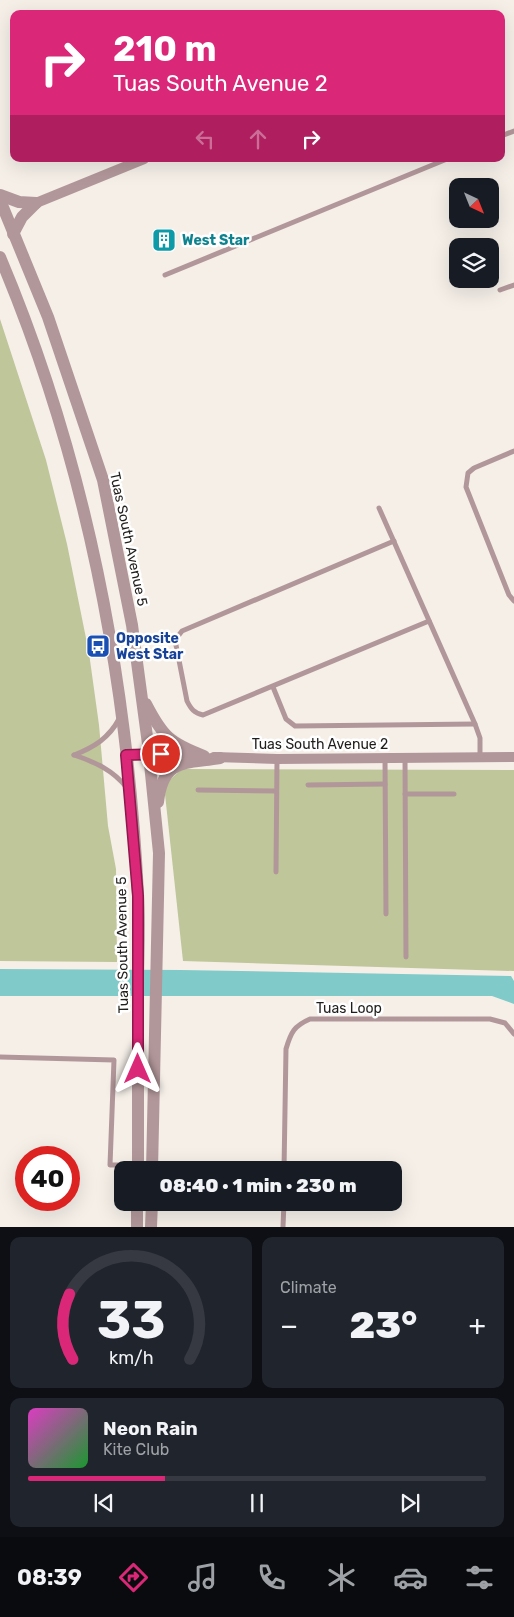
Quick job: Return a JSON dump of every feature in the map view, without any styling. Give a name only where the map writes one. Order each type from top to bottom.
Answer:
[{"type":"street","points":[[13,234],[22,216],[36,203],[137,162]]},
{"type":"street","points":[[0,194],[19,202],[36,203]]},
{"type":"street","name":"Tuas South Avenue 5","points":[[0,200],[48,318],[103,480],[132,625],[149,754],[159,853],[152,1161]]},
{"type":"street","name":"Tuas South Avenue 5","points":[[0,257],[48,382],[77,486],[102,594],[121,715],[130,792],[138,896],[138,1161]]},
{"type":"street","points":[[142,695],[164,734],[179,746],[204,756]]},
{"type":"street","name":"Tuas South Avenue 2","points":[[126,755],[149,754],[277,760],[514,757]]},
{"type":"street","points":[[156,814],[162,783],[165,776],[171,770],[182,764],[220,758]]},
{"type":"street","points":[[137,1227],[138,1211]]},
{"type":"street","points":[[151,1227],[152,1211]]},
{"type":"lane","points":[[165,274],[440,162]]},
{"type":"lane","points":[[500,290],[514,285]]},
{"type":"lane","points":[[514,451],[474,468],[468,474],[466,487],[509,595],[514,602]]},
{"type":"lane","points":[[379,508],[475,724],[480,738],[480,757]]},
{"type":"lane","points":[[394,542],[182,631],[175,640],[190,708],[196,714],[203,715],[429,621]]},
{"type":"lane","points":[[272,686],[286,719],[295,726],[475,724]]},
{"type":"lane","points":[[121,715],[114,728],[103,740],[94,747],[74,756],[93,762],[111,772],[130,792]]},
{"type":"lane","points":[[385,758],[386,914]]},
{"type":"lane","points":[[405,758],[406,957]]},
{"type":"lane","points":[[276,872],[277,760]]},
{"type":"lane","points":[[308,785],[385,784]]},
{"type":"lane","points":[[198,790],[276,791]]},
{"type":"lane","points":[[405,794],[454,794]]},
{"type":"lane","name":"Tuas Loop","points":[[284,1161],[286,1049],[290,1035],[298,1024],[310,1019],[490,1019],[505,1024],[514,1034]]},
{"type":"lane","points":[[0,1057],[114,1060],[110,1165],[114,1165]]},
{"type":"lane","points":[[283,1227],[284,1211]]},
{"type":"green space","points":[[0,319],[46,460],[67,544],[89,653],[99,725],[108,826],[116,869],[117,962],[0,961]]},
{"type":"green space","points":[[182,769],[514,770],[514,971],[183,961],[164,785]]},
{"type":"water","points":[[0,969],[511,976],[514,981],[514,1004],[492,996],[0,996]]},
{"type":"place","name":"West Star","points":[[164,240]]},
{"type":"place","name":"Opposite West Star","points":[[98,646]]},
{"type":"route","points":[[138,1069],[138,896],[126,755],[161,754]]}]
